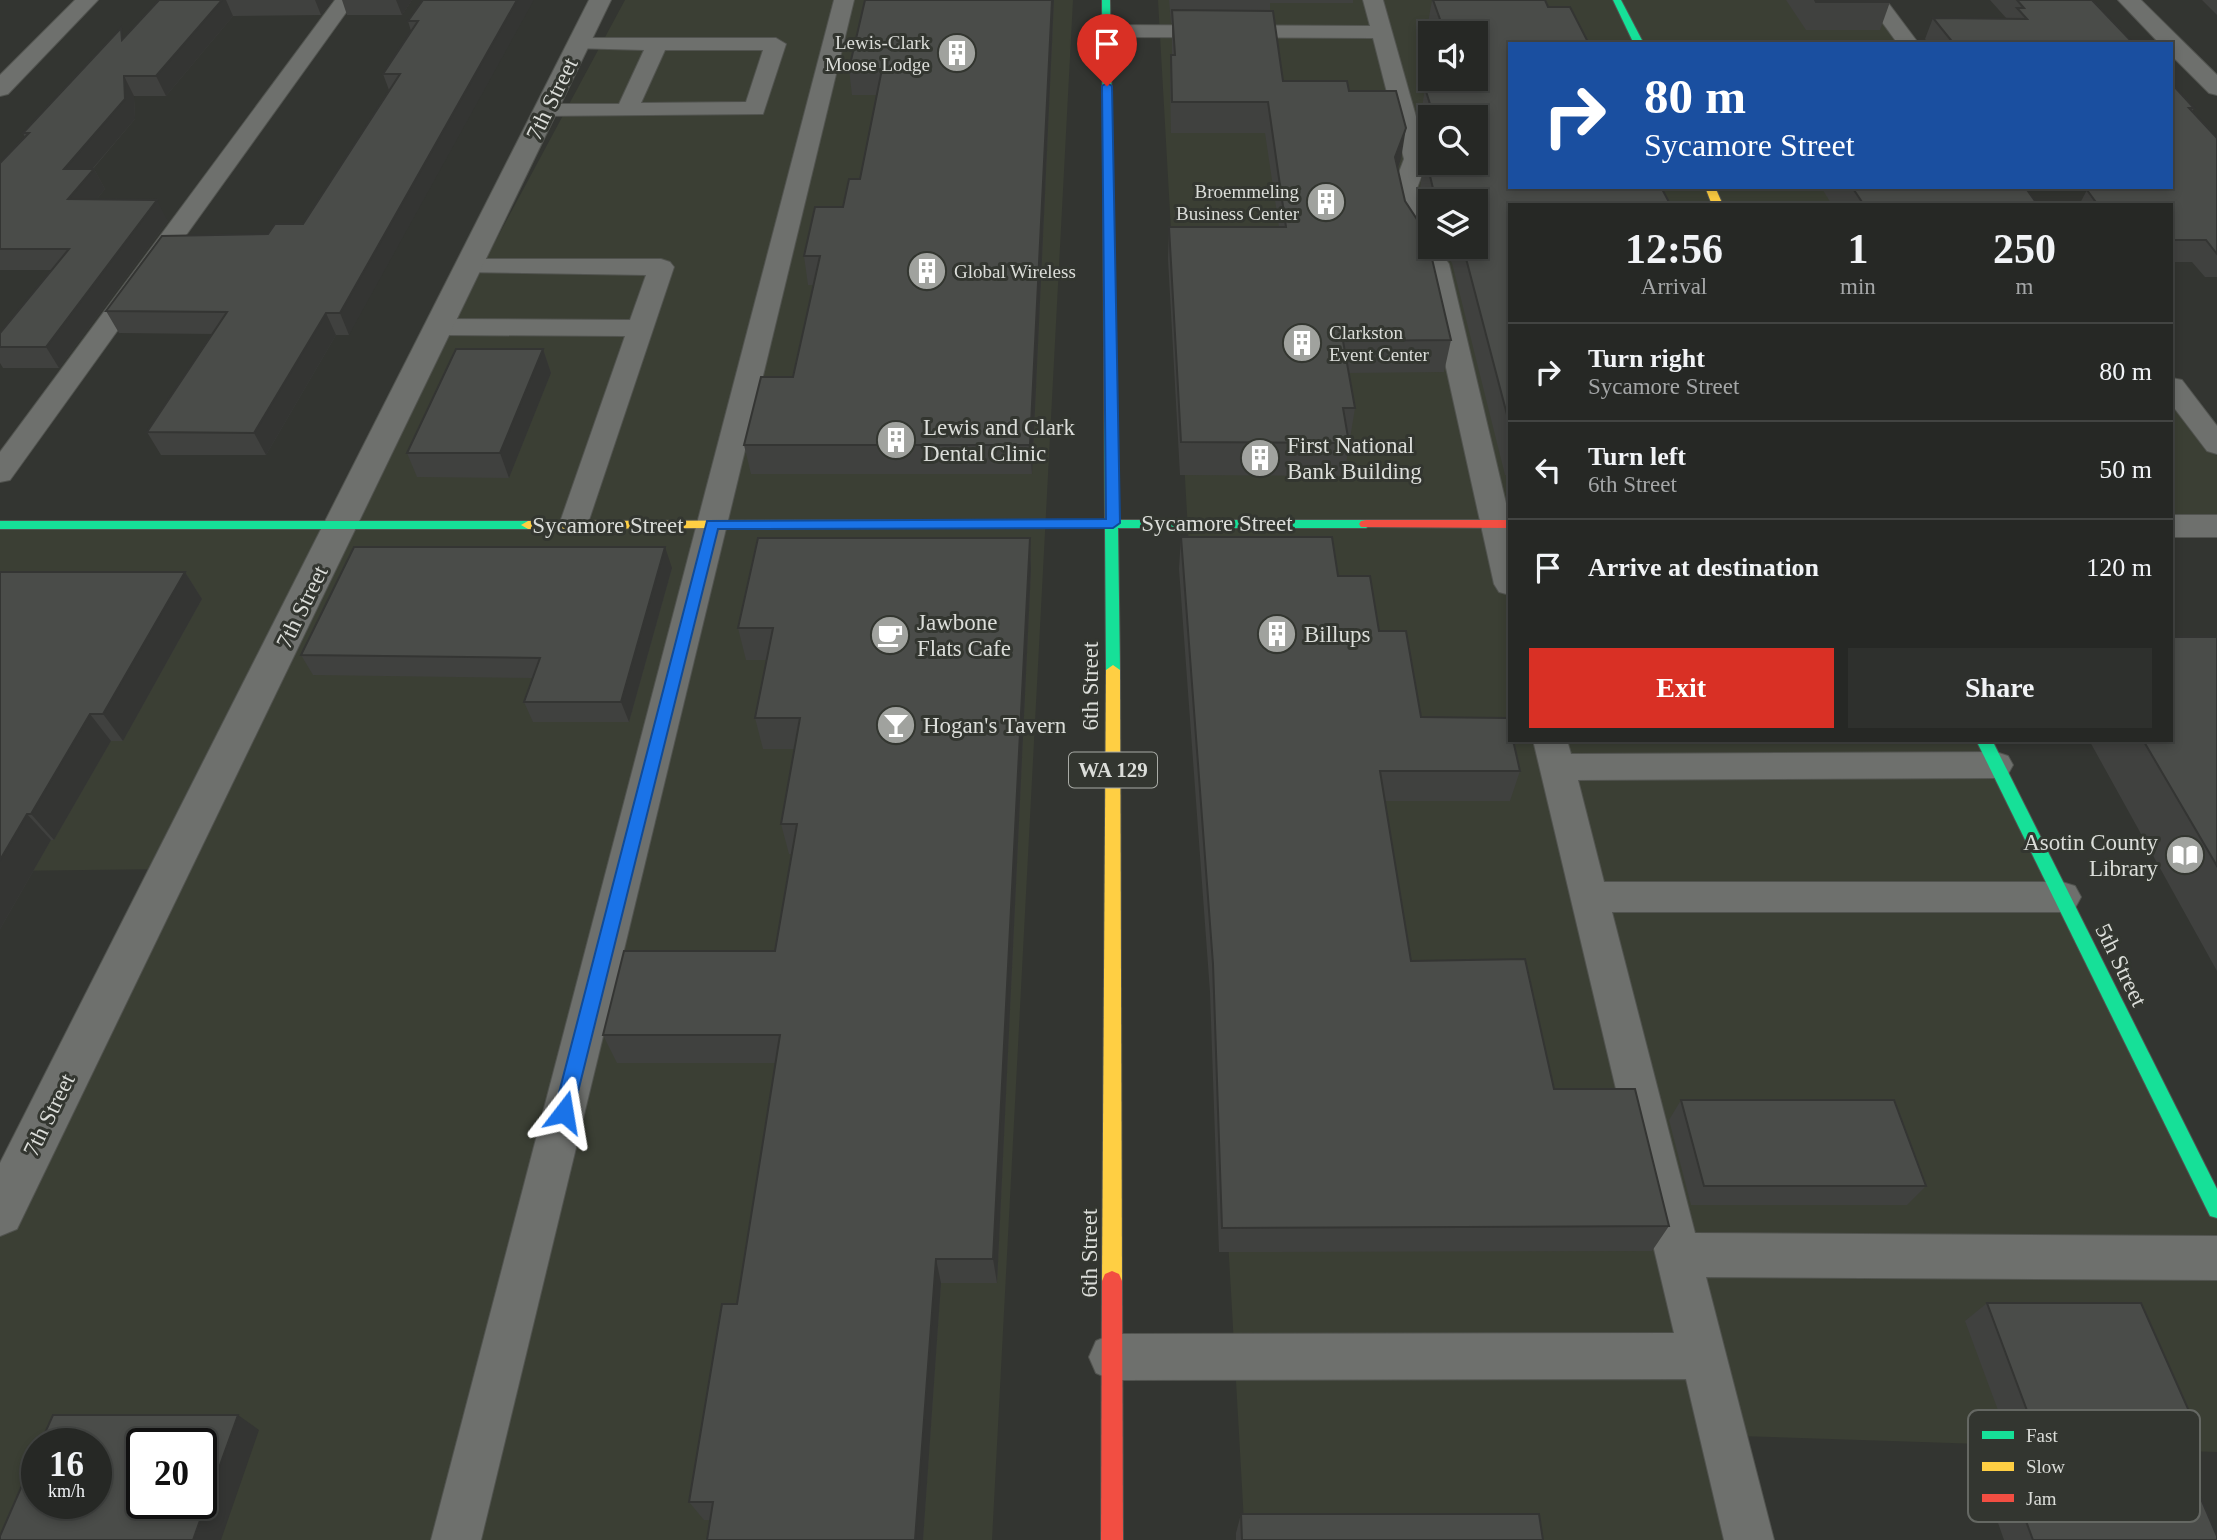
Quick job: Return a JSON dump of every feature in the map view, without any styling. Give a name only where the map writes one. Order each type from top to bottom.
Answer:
[{"type":"main road","name":"6th Street","points":[[1106,0],[1113,523],[1112,1540]]},
{"type":"main road","points":[[1617,0],[1638,42]]},
{"type":"main road","name":"Sycamore Street","points":[[0,525],[1503,524]]},
{"type":"main road","name":"5th Street","points":[[1990,753],[2217,1209]]},
{"type":"street","points":[[0,89],[87,0]]},
{"type":"street","name":"7th Street","points":[[0,1213],[600,0]]},
{"type":"street","points":[[2129,0],[2171,42]]},
{"type":"street","points":[[2173,44],[2217,88]]},
{"type":"street","points":[[2173,526],[2217,526]]},
{"type":"lane","points":[[0,473],[345,0]]},
{"type":"lane","points":[[456,1540],[844,0]]},
{"type":"lane","points":[[1373,0],[1416,159],[1405,188],[1414,233],[1436,264],[1503,524],[1508,567]]},
{"type":"lane","points":[[1876,0],[1908,42]]},
{"type":"lane","points":[[1107,31],[1382,32]]},
{"type":"lane","points":[[546,111],[755,109],[776,44],[579,44]]},
{"type":"lane","points":[[627,110],[657,44]]},
{"type":"lane","points":[[469,267],[660,267],[574,525]]},
{"type":"lane","points":[[440,327],[640,328]]},
{"type":"lane","points":[[2173,387],[2217,445]]},
{"type":"lane","points":[[1749,1540],[1553,754],[1990,753]]},
{"type":"lane","points":[[1588,897],[2062,897]]},
{"type":"lane","points":[[1677,1255],[2217,1258]]},
{"type":"lane","points":[[1112,1357],[1703,1356]]},
{"type":"shaded area","points":[[625,0],[1073,0],[992,1540],[0,1540],[0,1213],[170,869],[0,871],[0,525],[343,525]]},
{"type":"shaded area","points":[[1158,0],[1875,0],[1906,42],[1508,42],[1508,189],[2016,189],[2027,203],[1508,203],[1508,742],[1984,742],[2217,1210],[2217,1452],[2200,1451],[2200,1410],[1968,1410],[1968,1444],[1739,1436],[1765,1540],[1245,1540]]},
{"type":"shaded area","points":[[2173,397],[2217,456],[2217,526],[2173,526]]},
{"type":"building","points":[[159,0],[222,0],[156,76],[124,76],[125,99],[64,169],[94,169],[68,199],[157,200],[46,347],[0,347],[0,333],[69,249],[0,249],[0,163],[29,133],[23,133],[121,28],[122,40]]},
{"type":"building","points":[[423,0],[517,0],[340,313],[326,313],[254,433],[147,432],[227,312],[106,311],[162,236],[268,234],[275,224],[303,224],[400,74],[383,74],[418,21],[408,21]]},
{"type":"building","points":[[865,0],[1052,0],[1030,445],[744,445],[761,377],[793,377],[820,256],[804,256],[815,207],[843,207],[849,179],[860,179],[882,69],[849,69]]},
{"type":"building","points":[[1433,0],[1545,0],[1548,7],[1570,7],[1588,42],[1508,42],[1508,189],[1662,189],[1669,203],[1508,203],[1508,418],[1466,259],[1488,259],[1488,189],[1433,189],[1430,175],[1488,175],[1488,105],[1430,105],[1426,91],[1488,91],[1488,21],[1441,21]]},
{"type":"building","points":[[1815,0],[1889,0],[1890,2],[1816,2]]},
{"type":"building","points":[[2017,0],[2092,0],[2132,42],[1952,42],[1933,18],[2027,19],[2017,8],[2024,8]]},
{"type":"building","points":[[1172,10],[1273,11],[1283,81],[1347,81],[1349,91],[1396,91],[1406,128],[1395,157],[1405,201],[1418,221],[1418,259],[1432,259],[1451,340],[1343,341],[1355,408],[1343,408],[1349,443],[1181,442],[1169,227],[1286,227],[1268,102],[1172,102],[1171,55],[1175,55]]},
{"type":"building","points":[[2173,85],[2194,108],[2189,108],[2217,138],[2217,254],[2206,240],[2173,240],[2173,203],[2097,203],[2087,190],[2171,190]]},
{"type":"building","points":[[1853,189],[2026,189],[2037,203],[1863,203]]},
{"type":"building","points":[[456,349],[543,349],[500,453],[407,453]]},
{"type":"building","points":[[1181,537],[1332,537],[1338,576],[1370,576],[1379,631],[1406,631],[1421,717],[1508,718],[1508,742],[1513,742],[1520,771],[1380,771],[1411,961],[1525,959],[1554,1089],[1635,1089],[1669,1226],[1222,1228],[1213,964]]},
{"type":"building","points":[[758,538],[1030,538],[993,1259],[936,1259],[915,1540],[707,1540],[713,1502],[689,1502],[722,1304],[737,1304],[780,1035],[603,1035],[624,951],[775,951],[797,824],[781,824],[800,718],[755,718],[773,628],[738,628]]},
{"type":"building","points":[[354,547],[665,547],[621,702],[524,702],[540,658],[301,655]]},
{"type":"building","points":[[0,572],[185,572],[103,714],[90,714],[31,814],[27,814],[0,860]]},
{"type":"building","points":[[2173,637],[2217,637],[2217,866],[2144,742],[2173,742]]},
{"type":"building","points":[[1681,1100],[1894,1100],[1926,1186],[1704,1186]]},
{"type":"building","points":[[1987,1303],[2141,1303],[2189,1410],[2027,1410]]},
{"type":"building","points":[[53,1415],[238,1415],[217,1473],[217,1428],[126,1428],[126,1519],[201,1519],[193,1540],[0,1540],[21,1488],[21,1519],[112,1519],[112,1428],[47,1428]]},
{"type":"building","points":[[2200,1496],[2217,1536],[2217,1540],[2033,1540],[2026,1522],[2200,1522]]},
{"type":"building","points":[[1241,1514],[1539,1514],[1543,1540],[1242,1540]]},
{"type":"traffic: fast","points":[[1106,0],[1113,670]]},
{"type":"traffic: fast","points":[[1617,0],[1638,42]]},
{"type":"traffic: fast","points":[[927,524],[1366,524]]},
{"type":"traffic: fast","points":[[0,525],[528,525]]},
{"type":"traffic: fast","points":[[1985,742],[2217,1209]]},
{"type":"traffic: slow","points":[[1711,189],[1717,203]]},
{"type":"traffic: slow","points":[[528,525],[927,524]]},
{"type":"traffic: slow","points":[[1112,1281],[1113,670]]},
{"type":"traffic: jam","points":[[1366,524],[1508,524]]},
{"type":"traffic: jam","points":[[1112,1281],[1112,1540]]},
{"type":"place","name":"Lewis-Clark Moose Lodge","points":[[957,53]]},
{"type":"place","name":"Broemmeling Business Center","points":[[1326,202]]},
{"type":"place","name":"Global Wireless","points":[[927,271]]},
{"type":"place","name":"Clarkston Event Center","points":[[1302,343]]},
{"type":"place","name":"Lewis and Clark Dental Clinic","points":[[896,440]]},
{"type":"place","name":"First National Bank Building","points":[[1260,458]]},
{"type":"place","name":"Billups","points":[[1277,634]]},
{"type":"place","name":"Jawbone Flats Cafe","points":[[890,635]]},
{"type":"place","name":"Hogan's Tavern","points":[[896,725]]},
{"type":"place","name":"Asotin County Library","points":[[2185,855]]},
{"type":"route","points":[[564,1112],[712,524],[1113,523],[1107,86]]}]
